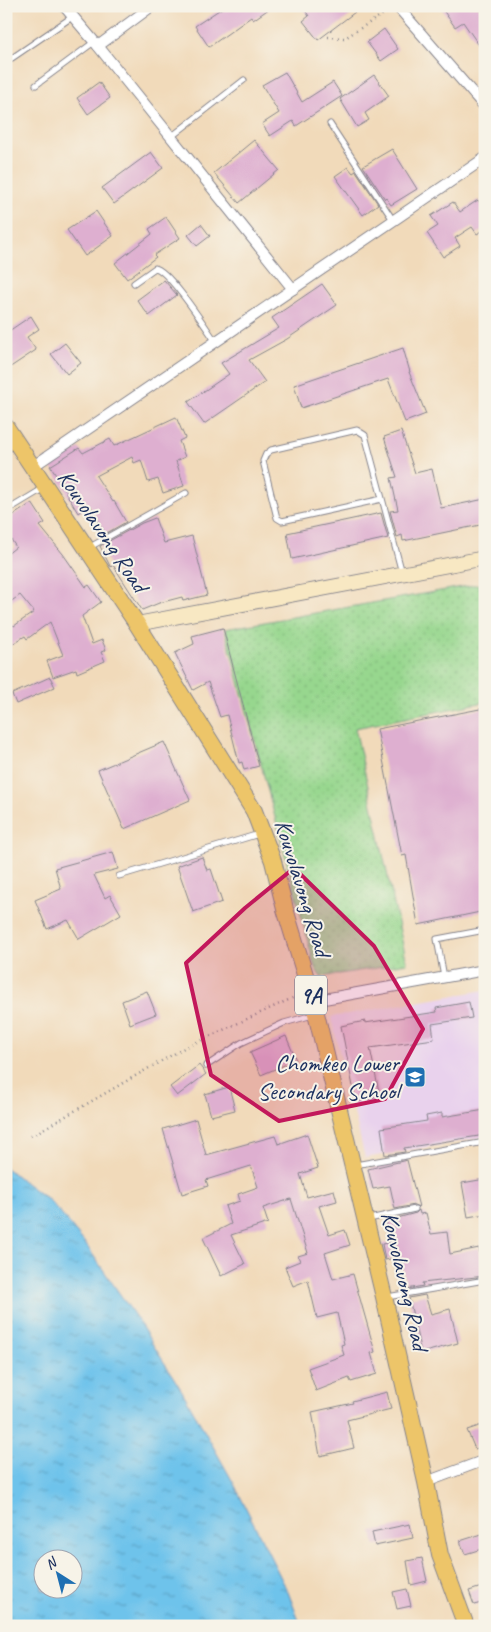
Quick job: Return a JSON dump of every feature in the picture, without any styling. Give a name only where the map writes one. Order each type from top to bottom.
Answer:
[{"type":"main road","name":"Kouvolavong Road","points":[[6,427],[137,624],[254,811],[273,861],[284,909],[313,1002],[384,1297],[426,1482],[440,1555],[466,1626]]},
{"type":"street","points":[[64,6],[293,289]]},
{"type":"street","points":[[96,44],[152,6]]},
{"type":"street","points":[[396,6],[485,108]]},
{"type":"street","points":[[32,467],[485,158]]},
{"type":"street","points":[[137,624],[485,558]]},
{"type":"street","points":[[313,1002],[485,970]]},
{"type":"street","points":[[426,1482],[485,1460]]},
{"type":"lane","points":[[12,58],[72,17]]},
{"type":"lane","points":[[36,85],[96,44]]},
{"type":"lane","points":[[171,137],[244,80]]},
{"type":"lane","points":[[330,124],[393,220]]},
{"type":"lane","points":[[134,283],[155,268],[162,270],[216,342]]},
{"type":"lane","points":[[382,499],[282,521],[279,520],[263,461],[266,454],[271,450],[357,430],[364,434],[382,499],[402,574]]},
{"type":"lane","points":[[6,511],[46,487]]},
{"type":"lane","points":[[87,548],[186,493]]},
{"type":"lane","points":[[118,876],[262,833]]},
{"type":"lane","points":[[444,977],[437,939],[485,930]]},
{"type":"lane","points":[[206,1066],[241,1042],[284,1023],[313,1002]]},
{"type":"lane","points":[[353,1165],[485,1142]]},
{"type":"lane","points":[[366,1220],[416,1209]]},
{"type":"lane","points":[[384,1297],[485,1280]]},
{"type":"lane","points":[[476,1626],[485,1622]]},
{"type":"path","points":[[328,37],[345,38],[396,6]]},
{"type":"path","points":[[31,1136],[184,1048],[275,1005],[313,1002]]},
{"type":"highlighted area","points":[[294,868],[374,946],[423,1029],[385,1099],[279,1121],[211,1075],[186,963],[245,908]]},
{"type":"shaded area","name":"Chomkeo Lower Secondary School","points":[[485,990],[485,1137],[365,1158],[331,1017]]},
{"type":"green space","points":[[485,583],[485,702],[355,728],[407,963],[321,977],[315,968],[225,629]]},
{"type":"water","points":[[6,1168],[51,1202],[84,1242],[135,1316],[182,1391],[233,1482],[288,1592],[301,1626],[6,1626]]},
{"type":"building","points":[[225,6],[273,6],[253,20],[251,17],[209,47],[195,26]]},
{"type":"building","points":[[302,6],[363,6],[318,40],[303,21],[309,16]]},
{"type":"building","points":[[440,6],[478,6],[485,16],[485,54],[463,22],[455,27]]},
{"type":"building","points":[[384,29],[398,49],[381,61],[367,42]]},
{"type":"building","points":[[285,72],[302,102],[333,82],[342,96],[296,126],[293,121],[270,136],[262,124],[279,113],[262,85]]},
{"type":"building","points":[[374,75],[389,96],[365,113],[369,120],[357,127],[340,99]]},
{"type":"building","points":[[99,82],[110,98],[88,114],[77,98]]},
{"type":"building","points":[[254,140],[279,170],[239,203],[214,173]]},
{"type":"building","points":[[392,149],[417,189],[391,205],[363,166]]},
{"type":"building","points":[[151,152],[163,168],[114,204],[102,188]]},
{"type":"building","points":[[348,167],[353,173],[356,171],[378,204],[363,215],[335,176]]},
{"type":"building","points":[[478,200],[485,210],[485,229],[477,234],[472,227],[455,238],[460,246],[443,257],[427,233],[438,226],[431,216],[453,202],[460,212]]},
{"type":"building","points":[[96,211],[113,236],[85,256],[67,230]]},
{"type":"building","points":[[166,217],[180,238],[154,255],[156,257],[127,279],[115,263],[152,234],[149,229]]},
{"type":"building","points":[[201,224],[210,236],[197,246],[188,235]]},
{"type":"building","points":[[164,280],[177,295],[149,316],[137,300]]},
{"type":"building","points":[[322,284],[337,305],[287,339],[249,360],[265,382],[204,424],[188,402],[229,374],[221,363],[279,328],[272,318]]},
{"type":"building","points":[[31,316],[39,329],[27,337],[36,350],[6,370],[6,333]]},
{"type":"building","points":[[65,343],[81,363],[67,374],[51,354]]},
{"type":"building","points":[[403,348],[409,372],[426,414],[405,422],[388,379],[301,408],[294,385]]},
{"type":"building","points":[[176,417],[185,438],[179,441],[185,457],[176,461],[184,486],[163,493],[158,479],[148,482],[141,460],[134,463],[132,457],[96,476],[126,522],[105,534],[90,505],[78,513],[50,466],[79,448],[83,453],[110,439],[114,446]]},
{"type":"building","points":[[401,431],[415,473],[432,469],[441,508],[485,499],[485,524],[403,541],[402,535],[397,537],[390,511],[398,510],[391,478],[397,477],[384,437]]},
{"type":"building","points":[[32,503],[45,523],[40,526],[63,554],[86,587],[89,585],[101,602],[82,616],[92,644],[102,640],[106,650],[101,652],[105,661],[77,673],[76,669],[53,677],[47,661],[63,655],[50,622],[27,639],[25,636],[6,648],[6,629],[14,626],[34,612],[20,595],[6,605],[6,555],[16,547],[6,532],[6,520]]},
{"type":"building","points":[[381,513],[388,538],[292,559],[287,533]]},
{"type":"building","points":[[155,518],[164,543],[192,536],[207,595],[183,601],[182,597],[142,610],[113,565],[110,566],[100,546]]},
{"type":"building","points":[[223,628],[259,766],[244,770],[242,762],[239,763],[227,715],[220,717],[208,682],[193,690],[175,653],[194,644],[192,636]]},
{"type":"building","points":[[50,677],[55,687],[16,704],[12,694]]},
{"type":"building","points":[[485,708],[485,911],[418,925],[406,855],[402,856],[377,729]]},
{"type":"building","points":[[164,742],[190,800],[124,829],[98,770]]},
{"type":"building","points":[[113,852],[118,869],[94,875],[105,898],[110,895],[121,914],[79,939],[68,920],[47,929],[35,900],[61,889],[55,868]]},
{"type":"building","points":[[202,857],[207,870],[211,869],[222,902],[193,912],[177,866]]},
{"type":"building","points":[[147,991],[156,1014],[130,1024],[122,1001]]},
{"type":"building","points":[[469,1002],[472,1018],[432,1024],[434,1039],[370,1048],[380,1097],[356,1102],[341,1026],[437,1012],[436,1008]]},
{"type":"building","points":[[286,1036],[296,1060],[261,1075],[250,1052]]},
{"type":"building","points":[[199,1065],[206,1074],[177,1096],[170,1087]]},
{"type":"building","points":[[229,1087],[235,1110],[211,1116],[205,1094]]},
{"type":"building","points":[[485,1110],[485,1135],[404,1148],[405,1152],[385,1155],[381,1128],[427,1121],[426,1116],[442,1113],[442,1117]]},
{"type":"building","points":[[196,1119],[206,1155],[275,1136],[278,1144],[307,1134],[318,1168],[300,1174],[307,1197],[334,1190],[337,1201],[319,1206],[329,1235],[345,1230],[350,1245],[325,1253],[333,1279],[353,1274],[375,1352],[371,1353],[377,1374],[351,1382],[349,1378],[316,1391],[308,1368],[344,1355],[341,1345],[344,1344],[337,1313],[317,1318],[308,1280],[293,1286],[285,1267],[300,1261],[298,1256],[308,1253],[291,1199],[263,1208],[268,1223],[231,1235],[245,1264],[221,1276],[203,1238],[231,1224],[225,1206],[240,1201],[238,1194],[258,1187],[251,1166],[206,1180],[208,1186],[182,1194],[163,1129]]},
{"type":"building","points":[[407,1160],[419,1207],[414,1205],[395,1209],[390,1186],[373,1189],[368,1169]]},
{"type":"building","points":[[485,1179],[485,1214],[468,1217],[462,1183]]},
{"type":"building","points":[[419,1210],[420,1214],[426,1213],[431,1234],[447,1232],[450,1254],[479,1248],[485,1276],[422,1283],[423,1286],[407,1289],[400,1257],[385,1260],[382,1244],[391,1242],[386,1221],[416,1213]]},
{"type":"building","points":[[425,1295],[431,1314],[450,1309],[458,1343],[421,1353],[409,1298]]},
{"type":"building","points":[[387,1392],[391,1409],[347,1420],[354,1448],[320,1456],[312,1412],[353,1403],[352,1401]]},
{"type":"building","points":[[482,1425],[485,1431],[485,1445],[475,1449],[467,1430]]},
{"type":"building","points":[[410,1524],[413,1538],[375,1546],[372,1532]]},
{"type":"building","points":[[485,1533],[485,1548],[465,1554],[460,1541]]},
{"type":"building","points":[[422,1558],[427,1581],[411,1585],[407,1561]]},
{"type":"building","points":[[485,1586],[485,1602],[474,1605],[469,1591]]},
{"type":"building","points":[[407,1589],[411,1606],[397,1609],[393,1592]]},
{"type":"place","name":"Chomkeo Lower Secondary School","points":[[415,1077]]}]
